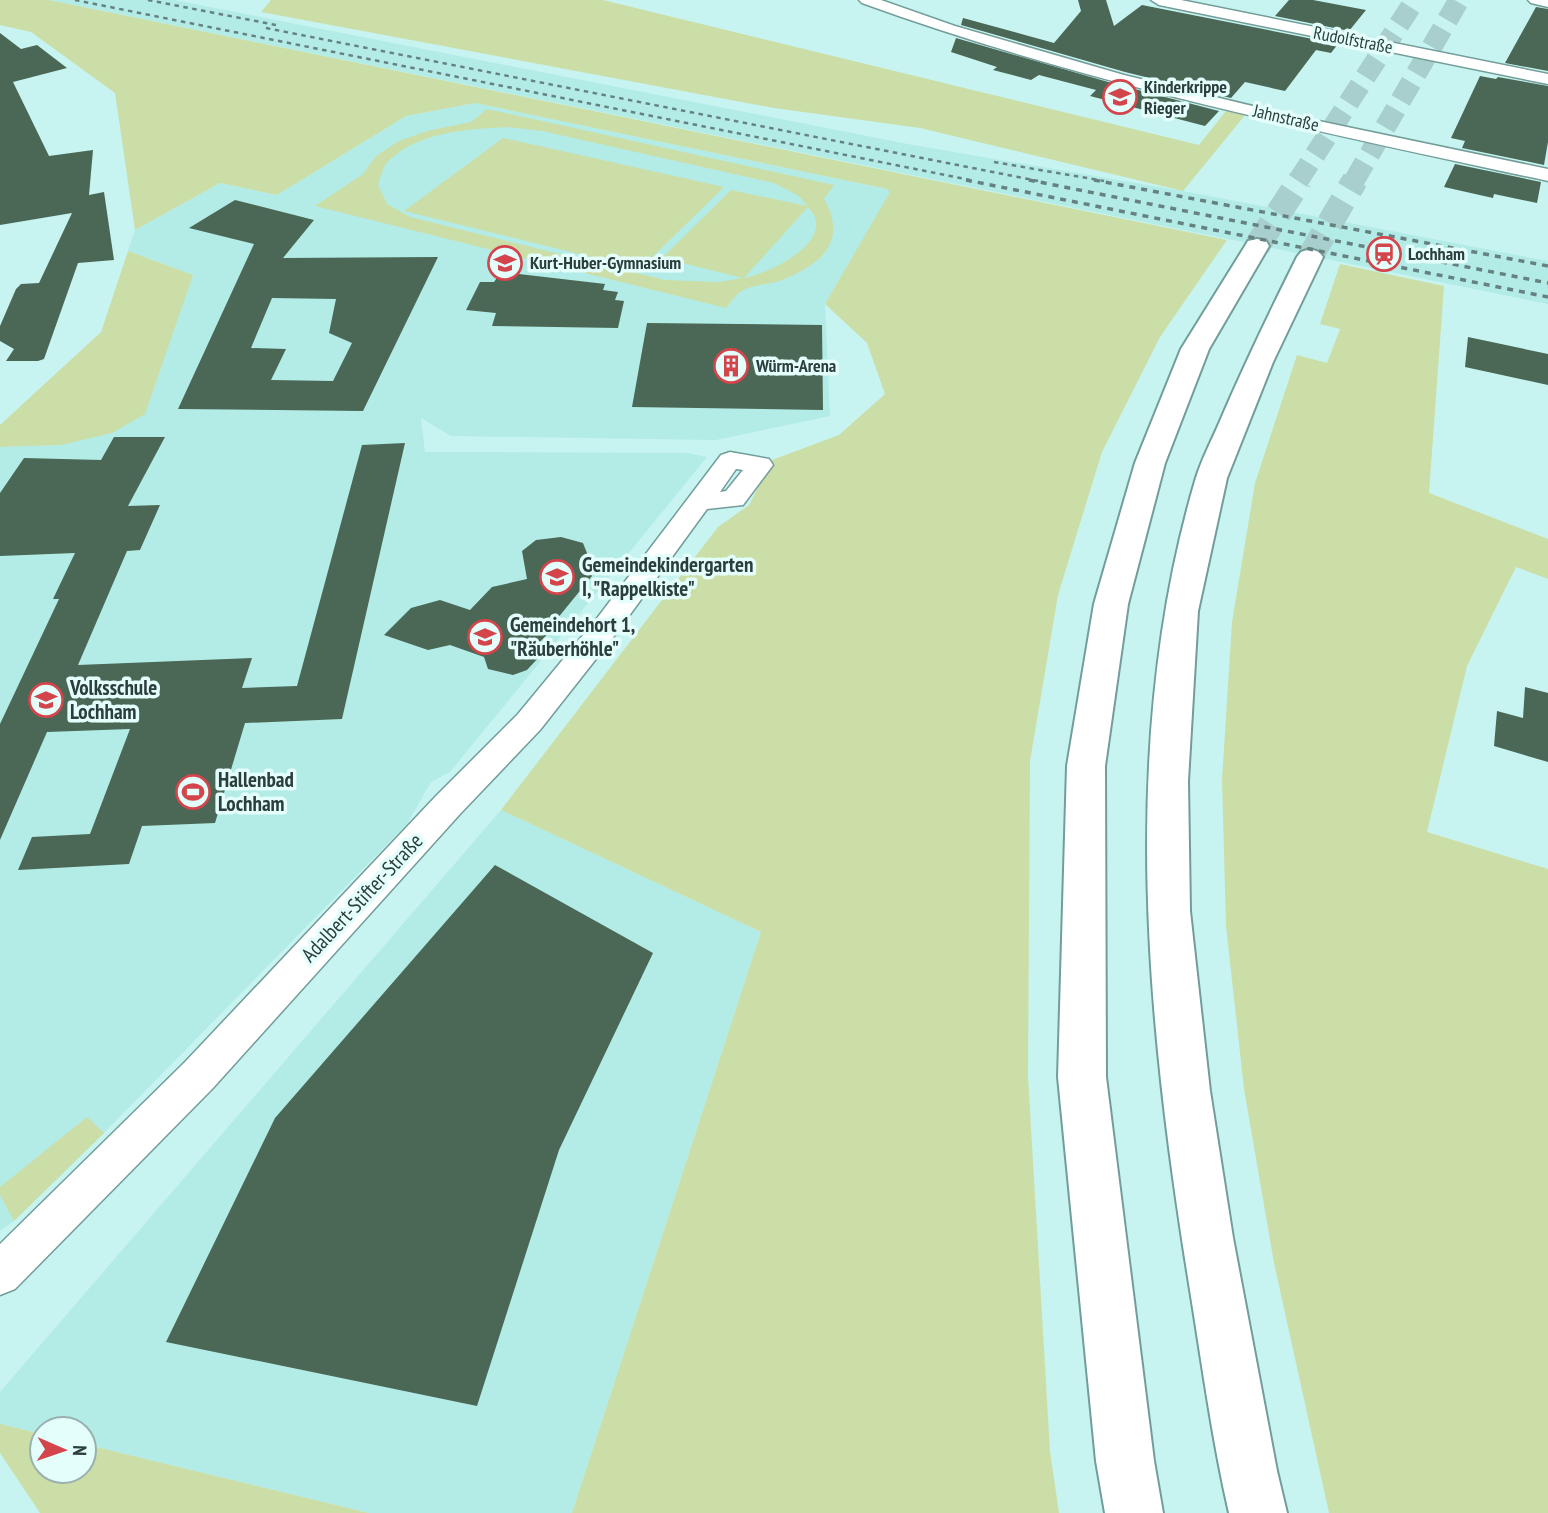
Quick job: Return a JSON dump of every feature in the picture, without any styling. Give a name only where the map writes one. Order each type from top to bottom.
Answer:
[{"type":"highway","points":[[1134,1513],[1125,1461],[1082,1077],[1086,766],[1111,604],[1150,463],[1195,349],[1257,246]]},
{"type":"highway","points":[[1258,1513],[1206,1238],[1186,1091],[1169,911],[1168,781],[1181,611],[1211,478],[1259,362],[1310,257]]},
{"type":"street","name":"Jahnstraße","points":[[867,0],[937,27],[1143,84],[1548,175]]},
{"type":"street","name":"Rudolfstraße","points":[[1159,0],[1548,79]]},
{"type":"street","points":[[1536,0],[1548,2]]},
{"type":"street","name":"Adalbert-Stifter-Straße","points":[[0,1274],[199,1075],[448,804],[529,722],[702,501]]},
{"type":"shaded area","points":[[0,0],[49,0],[1227,240],[1160,337],[1102,452],[1058,595],[1030,761],[1028,1077],[1050,1451],[1059,1513],[572,1513],[761,932],[501,810],[718,527],[749,505],[772,460],[839,435],[885,394],[867,343],[825,304],[890,192],[887,189],[475,103],[406,116],[277,195],[220,183],[135,230],[115,93],[31,32],[0,25]]},
{"type":"shaded area","points":[[49,0],[174,0],[913,145],[1183,191],[1548,261],[1548,304]]},
{"type":"shaded area","points":[[271,0],[603,0],[1199,145],[1226,111],[1246,114],[1183,191],[920,128],[774,108],[261,12]]},
{"type":"shaded area","points":[[475,103],[891,192],[825,304],[830,416],[716,440],[451,436],[421,418],[425,452],[688,453],[707,457],[450,772],[431,782],[407,824],[104,1133],[14,1221],[0,1231],[0,447],[61,445],[193,275],[128,251],[135,230],[220,183],[277,195],[406,116]]},
{"type":"shaded area","points":[[487,109],[834,185],[824,199],[831,214],[832,239],[827,249],[809,266],[782,280],[744,289],[726,308],[315,206],[363,174],[376,156],[399,141],[427,131],[471,122]],"holes":[[[507,127],[542,131],[774,183],[799,196],[807,206],[731,190],[662,258],[743,278],[718,282],[665,280],[410,217],[387,204],[378,185],[385,166],[398,153],[411,145],[442,134]],[[808,207],[816,219],[815,231],[809,242],[784,262],[744,278]]]},
{"type":"shaded area","points":[[503,138],[724,187],[640,269],[404,211]]},
{"type":"shaded area","points":[[128,251],[193,275],[145,414],[112,433],[61,445],[0,447],[0,425],[101,332]]},
{"type":"shaded area","points":[[1340,264],[1444,286],[1429,493],[1548,539],[1548,579],[1516,567],[1467,666],[1427,832],[1548,869],[1548,1513],[1329,1513],[1274,1263],[1244,1089],[1226,926],[1222,780],[1232,622],[1255,483],[1297,355],[1327,363],[1340,329],[1320,324]]},
{"type":"shaded area","points":[[501,810],[761,932],[572,1513],[369,1513],[98,1447],[98,1415],[28,1415],[28,1431],[0,1424],[0,1392]]},
{"type":"shaded area","points":[[87,1117],[104,1133],[14,1221],[0,1195],[0,1187]]},
{"type":"shaded area","points":[[0,1424],[28,1431],[28,1485],[98,1485],[98,1447],[369,1513],[40,1513],[0,1453]]},
{"type":"building","points":[[1078,0],[1106,0],[1114,26],[1142,5],[1338,44],[1331,53],[1316,50],[1285,91],[1245,82],[1231,98],[1125,72],[961,25],[963,18],[1054,43],[1081,11]]},
{"type":"building","points":[[1289,0],[1313,0],[1366,10],[1349,31],[1275,16]]},
{"type":"building","points":[[1536,7],[1548,9],[1548,71],[1505,63]]},
{"type":"building","points":[[0,33],[21,49],[37,45],[67,68],[13,82],[49,156],[93,150],[89,195],[104,192],[114,260],[78,263],[44,359],[38,361],[6,361],[14,349],[0,341],[0,326],[16,289],[21,284],[39,283],[72,213],[0,225]]},
{"type":"building","points":[[956,38],[1219,111],[1205,126],[1090,96],[1096,90],[1039,75],[1031,80],[993,70],[997,67],[951,52]]},
{"type":"building","points":[[1480,76],[1548,86],[1548,142],[1544,165],[1462,148],[1465,141],[1451,138]]},
{"type":"building","points":[[1455,164],[1541,182],[1537,203],[1494,194],[1493,198],[1444,187]]},
{"type":"building","points":[[235,200],[314,220],[283,258],[438,257],[363,411],[178,409],[254,244],[189,228]],"holes":[[[272,298],[336,299],[329,333],[352,343],[333,381],[271,380],[286,349],[251,348]]]},
{"type":"building","points":[[501,272],[605,284],[603,290],[618,292],[615,300],[624,301],[618,328],[492,326],[496,313],[466,310],[480,282],[494,282]]},
{"type":"building","name":"Würm-Arena","points":[[647,323],[822,325],[823,410],[632,407]]},
{"type":"building","points":[[1468,337],[1548,354],[1548,385],[1465,367]]},
{"type":"building","points":[[114,437],[165,437],[128,506],[160,505],[140,550],[127,551],[78,665],[252,658],[242,688],[297,686],[362,445],[405,443],[342,719],[245,723],[215,823],[142,826],[129,864],[18,870],[32,837],[90,834],[130,729],[47,732],[0,840],[0,724],[59,599],[53,599],[75,553],[0,556],[0,493],[24,458],[101,460]]},
{"type":"building","points":[[561,537],[583,543],[589,558],[584,565],[592,576],[557,619],[558,623],[537,645],[540,656],[527,670],[513,675],[488,669],[484,657],[450,645],[428,650],[384,635],[411,608],[440,600],[470,610],[492,587],[527,579],[522,551],[536,540]]},
{"type":"building","points":[[1525,687],[1548,693],[1548,762],[1494,746],[1497,711],[1523,718]]},
{"type":"building","points":[[495,865],[653,953],[559,1150],[477,1406],[166,1342],[275,1118]]},
{"type":"tunnel","points":[[1298,181],[1415,0]]},
{"type":"tunnel","points":[[1354,181],[1459,0]]},
{"type":"tunnel","points":[[1257,246],[1300,180]]},
{"type":"tunnel","points":[[1310,257],[1355,180]]},
{"type":"railway","points":[[75,0],[975,181]]},
{"type":"railway","points":[[148,0],[276,25]]},
{"type":"railway","points":[[266,28],[1038,181]]},
{"type":"railway","points":[[994,162],[1104,181]]},
{"type":"railway","points":[[966,180],[1548,297]]},
{"type":"railway","points":[[1029,180],[1548,283]]},
{"type":"railway","points":[[1094,180],[1548,266]]},
{"type":"place","name":"Kinderkrippe Rieger","points":[[1120,97]]},
{"type":"place","name":"Lochham","points":[[1384,254]]},
{"type":"place","name":"Kurt-Huber-Gymnasium","points":[[505,263]]},
{"type":"place","name":"Würm-Arena","points":[[731,366]]},
{"type":"place","name":"Gemeindekindergarten I, \"Rappelkiste\"","points":[[557,577]]},
{"type":"place","name":"Gemeindehort 1, \"Räuberhöhle\"","points":[[485,637]]},
{"type":"place","name":"Volksschule Lochham","points":[[46,700]]},
{"type":"place","name":"Hallenbad Lochham","points":[[193,792]]}]
